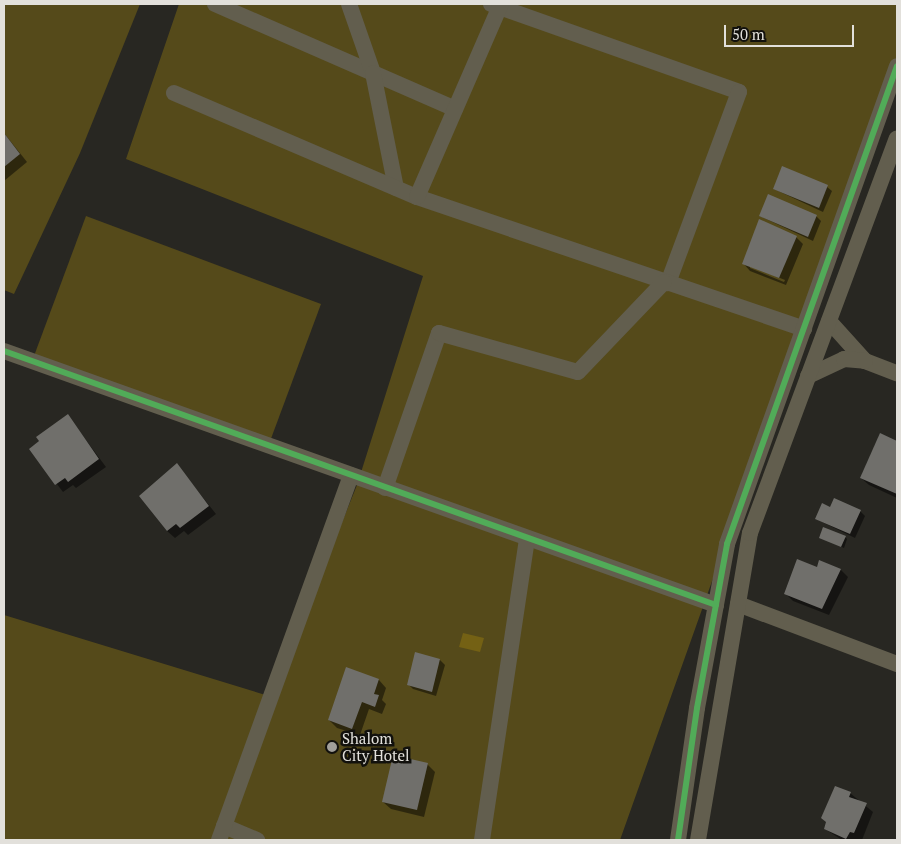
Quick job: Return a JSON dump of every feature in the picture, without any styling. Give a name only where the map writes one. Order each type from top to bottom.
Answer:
[{"type":"street","points":[[215,4],[455,109]]},
{"type":"street","points":[[349,4],[373,73],[396,188]]},
{"type":"street","points":[[386,488],[439,333],[578,372],[666,282],[739,92],[497,5],[417,197]]},
{"type":"street","points":[[678,840],[727,544],[897,66]]},
{"type":"street","points":[[174,93],[417,197],[804,329]]},
{"type":"street","points":[[698,840],[750,533],[897,138]]},
{"type":"street","points":[[829,321],[865,362]]},
{"type":"street","points":[[4,350],[716,605]]},
{"type":"street","points":[[808,376],[844,359],[865,362],[897,373]]},
{"type":"street","points":[[257,840],[222,833],[351,475]]},
{"type":"street","points":[[482,840],[528,538]]},
{"type":"street","points":[[738,604],[897,664]]},
{"type":"shaded area","points":[[4,4],[140,4],[80,153],[14,294],[4,290]]},
{"type":"shaded area","points":[[179,4],[897,4],[897,61],[620,840],[4,840],[4,615],[272,697],[357,485],[423,276],[126,159]]},
{"type":"shaded area","points":[[86,216],[321,304],[269,444],[34,356]]},
{"type":"shaded area","points":[[463,633],[484,638],[480,652],[459,647]]},
{"type":"building","points":[[4,133],[20,154],[4,167]]},
{"type":"building","points":[[782,166],[828,185],[819,208],[773,189]]},
{"type":"building","points":[[768,194],[817,215],[808,237],[759,216]]},
{"type":"building","points":[[759,219],[797,236],[779,278],[742,264]]},
{"type":"building","points":[[68,414],[99,459],[68,482],[65,478],[55,485],[29,449],[39,441],[36,437]]},
{"type":"building","points":[[880,433],[897,441],[897,494],[860,478]]},
{"type":"building","points":[[177,463],[209,506],[180,528],[176,524],[167,531],[139,496]]},
{"type":"building","points":[[834,498],[861,510],[850,534],[815,519],[822,503],[830,507]]},
{"type":"building","points":[[823,527],[846,536],[841,547],[819,538]]},
{"type":"building","points":[[797,559],[817,567],[819,560],[841,569],[822,609],[784,594]]},
{"type":"building","points":[[415,652],[440,659],[432,692],[407,685]]},
{"type":"building","points":[[346,667],[379,679],[374,694],[379,695],[375,707],[362,702],[352,729],[328,720]]},
{"type":"building","points":[[393,755],[428,763],[417,810],[382,802]]},
{"type":"building","points":[[835,786],[851,792],[849,797],[867,803],[854,833],[850,832],[846,839],[824,829],[826,822],[821,818]]},
{"type":"cycle path","points":[[678,840],[697,708],[727,544],[897,66]]},
{"type":"cycle path","points":[[4,351],[716,605]]},
{"type":"place","name":"Shalom City Hotel","points":[[332,747]]}]
